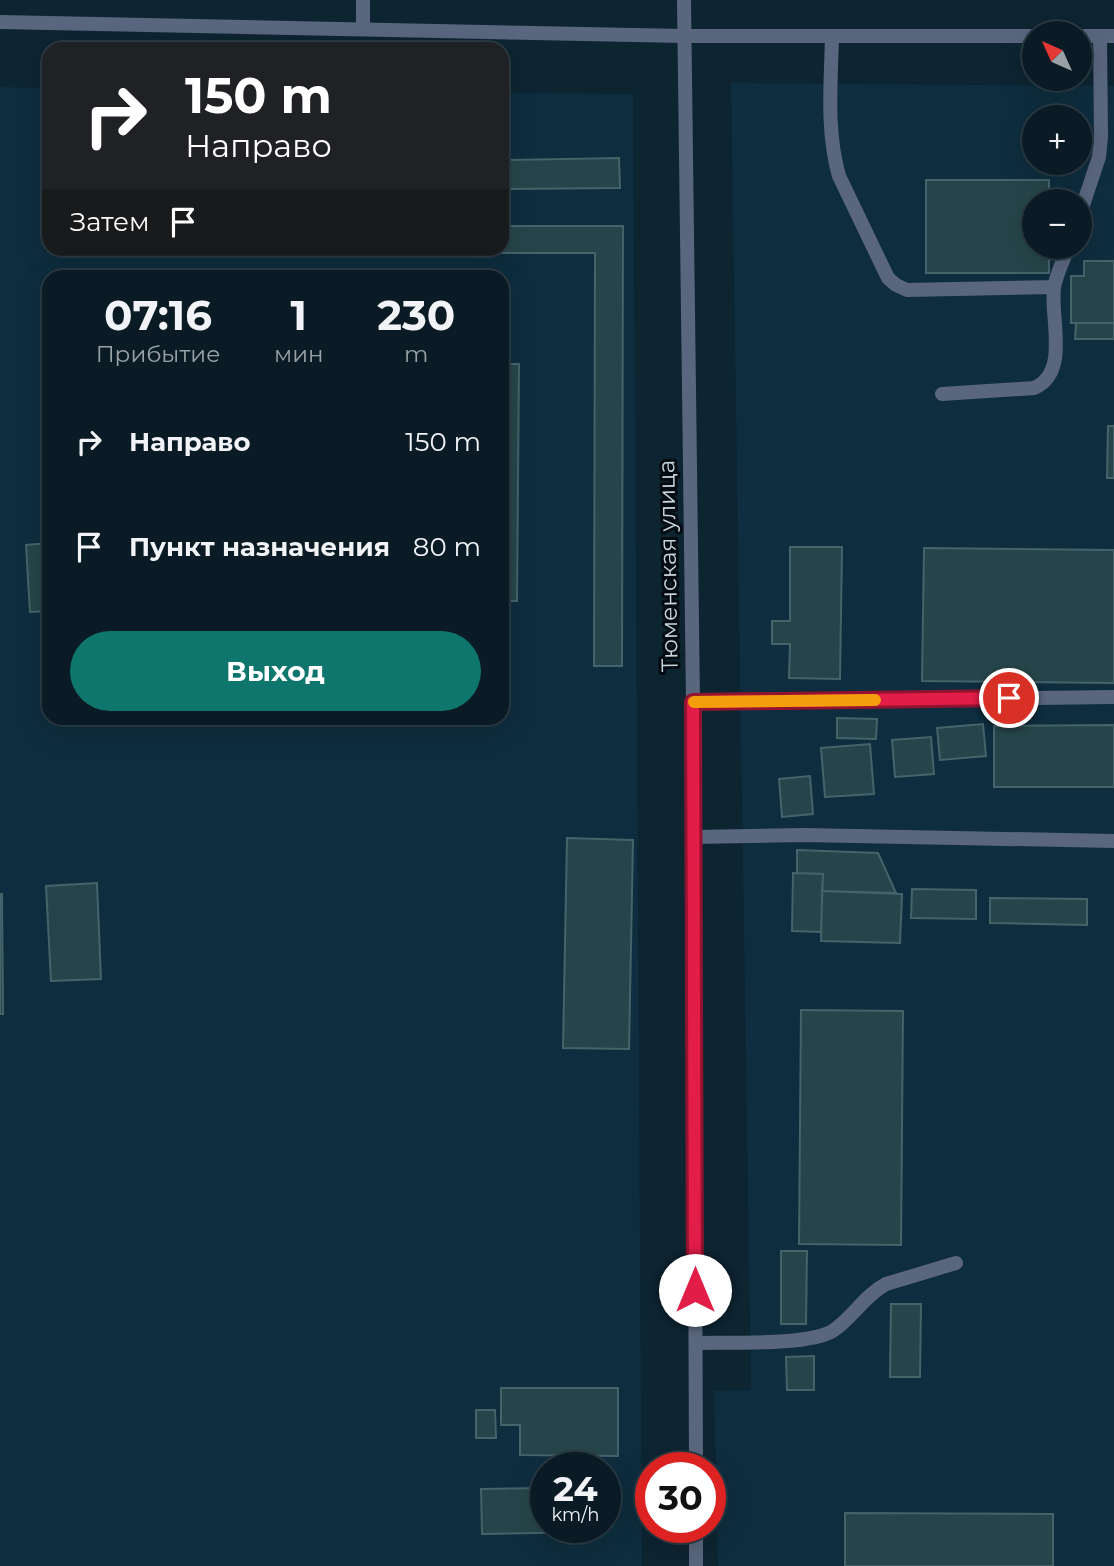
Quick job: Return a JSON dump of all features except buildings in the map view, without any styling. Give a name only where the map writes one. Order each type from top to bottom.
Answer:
[{"type":"street","points":[[363,0],[363,29]]},
{"type":"street","name":"Тюменская улица","points":[[684,0],[693,702],[696,1452]]},
{"type":"street","points":[[0,22],[684,36],[1022,36]]},
{"type":"street","points":[[832,36],[830,115],[834,160],[839,176],[888,278],[907,290],[1055,287]]},
{"type":"street","points":[[1089,189],[1100,157],[1107,36]]},
{"type":"street","points":[[942,394],[1034,388],[1041,385],[1050,375],[1055,360],[1055,287],[1064,259]]},
{"type":"street","points":[[693,702],[1114,697]]},
{"type":"street","points":[[693,837],[804,835],[1114,841]]},
{"type":"street","points":[[696,1343],[815,1339],[833,1331],[875,1290],[886,1284],[956,1263]]},
{"type":"street","points":[[696,1543],[696,1566]]},
{"type":"shaded area","points":[[731,83],[1022,85],[1022,91],[1092,91],[1092,86],[1114,86],[1114,1566],[718,1566],[717,1543],[726,1543],[726,1452],[715,1452],[714,1391],[751,1390]]},
{"type":"shaded area","points":[[0,87],[42,88],[42,256],[509,256],[509,93],[633,94],[641,1452],[635,1452],[635,1543],[642,1543],[642,1566],[0,1566]]},
{"type":"slow traffic","points":[[694,702],[875,700]]},
{"type":"route","points":[[695,1290],[693,702],[1009,698]]}]
